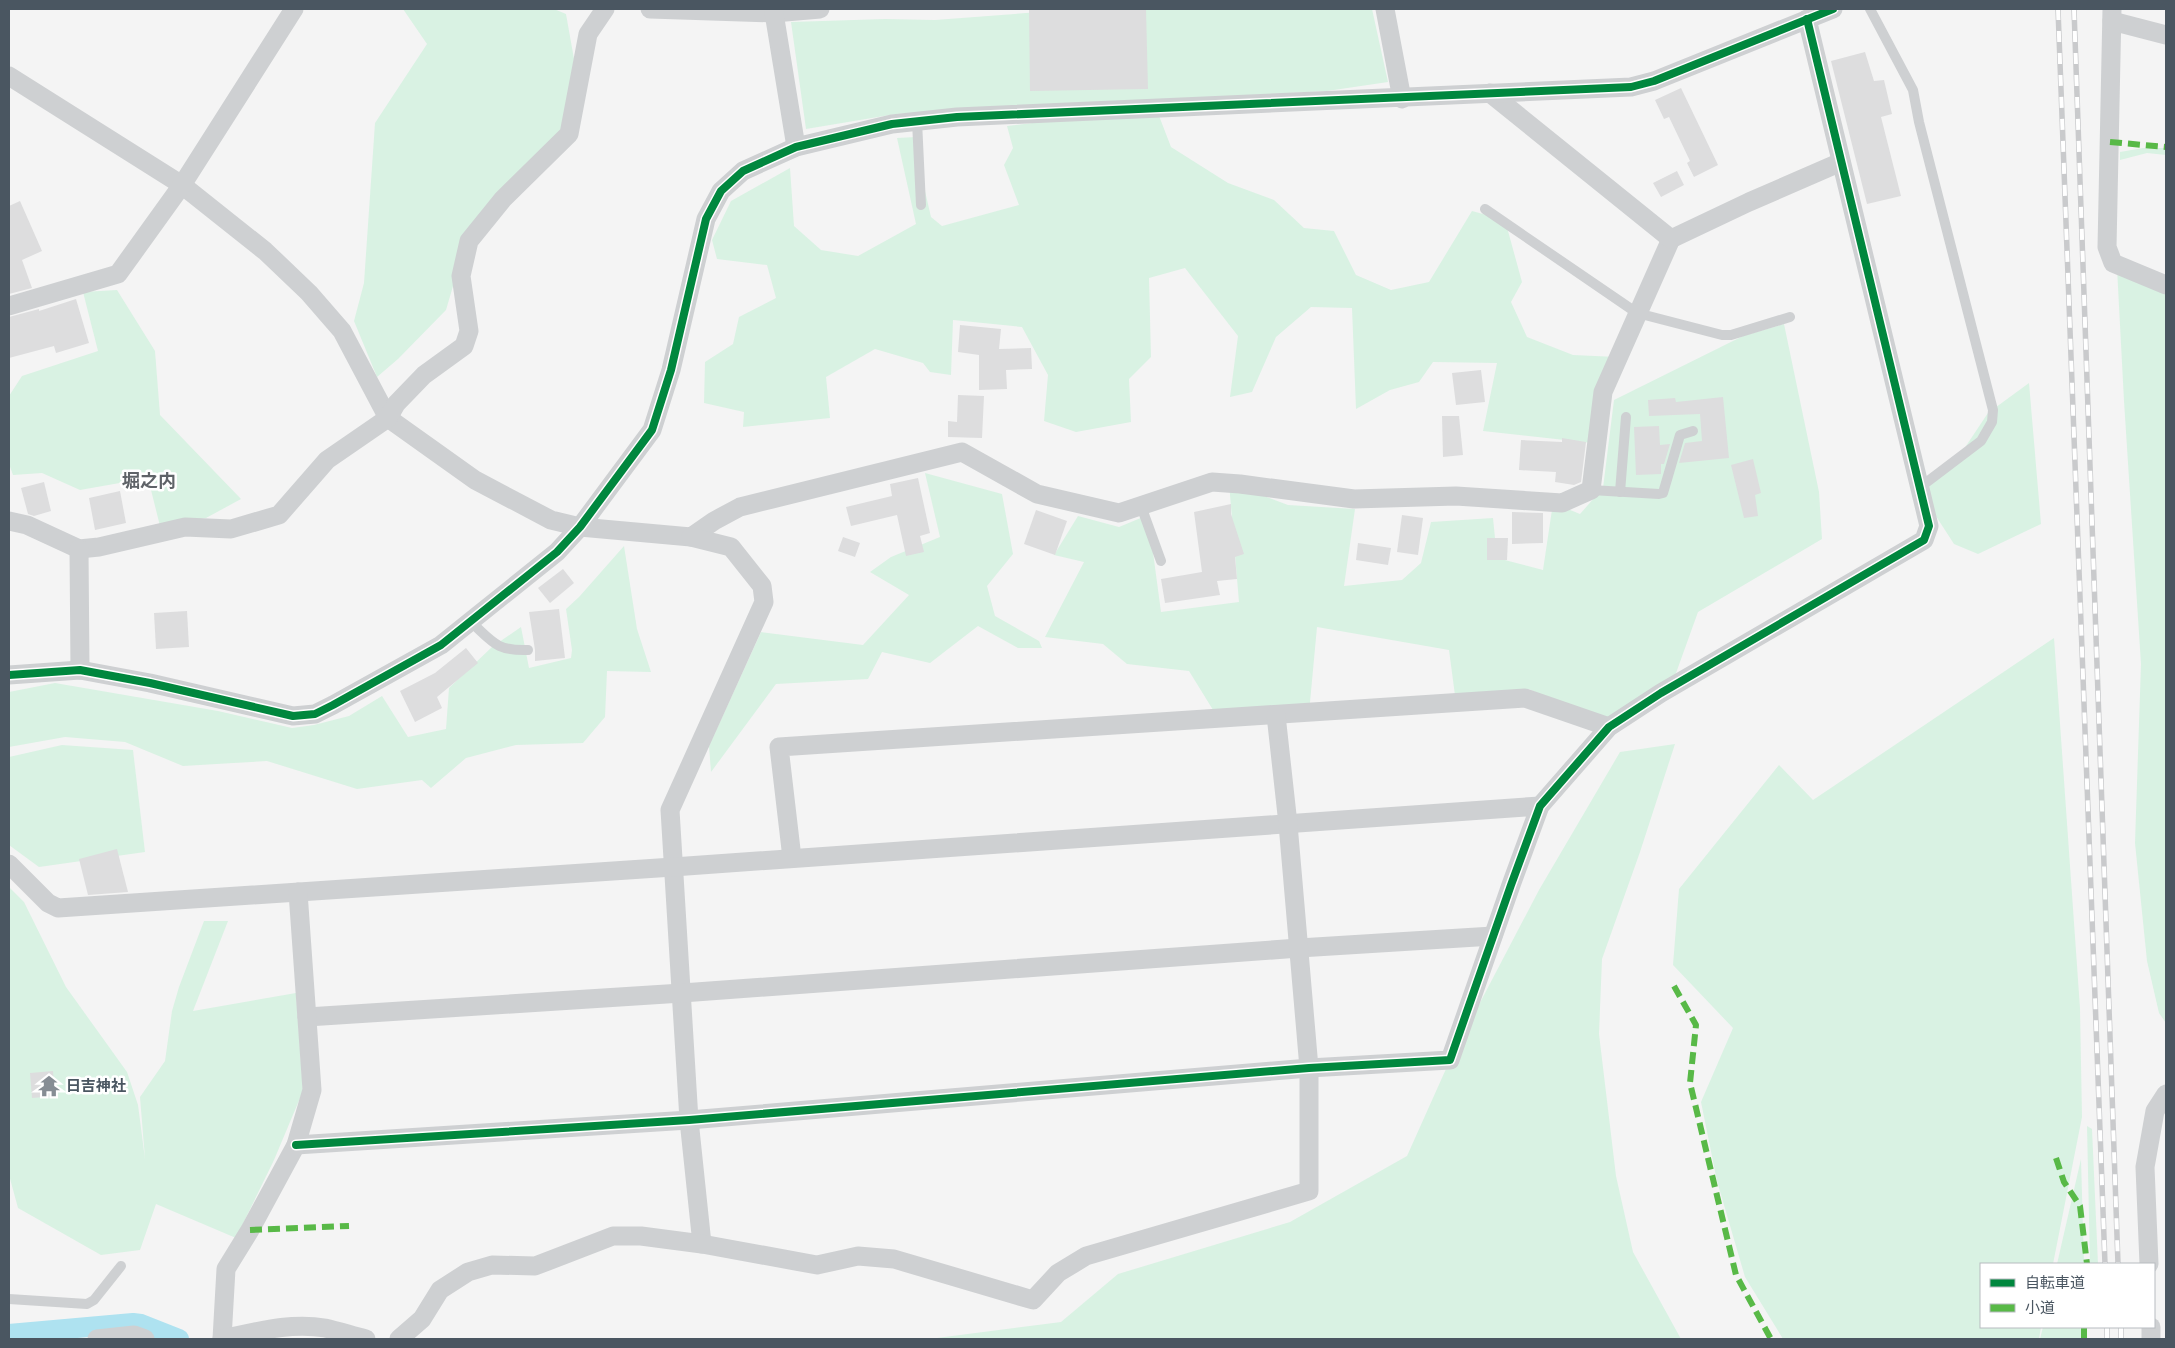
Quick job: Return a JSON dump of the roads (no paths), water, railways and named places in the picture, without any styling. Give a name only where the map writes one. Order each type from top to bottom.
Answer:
[{"type":"street","points":[[9,306],[118,274],[182,185],[294,9]]},
{"type":"street","points":[[9,521],[27,525],[79,549],[99,547],[185,527],[231,529],[279,515],[327,460],[388,418],[396,404],[424,374],[464,346],[469,331],[461,276],[469,242],[503,199],[569,134],[588,34],[605,9]]},
{"type":"street","points":[[650,9],[774,14],[820,9]]},
{"type":"street","points":[[1385,9],[1402,99]]},
{"type":"street","points":[[9,675],[80,670],[150,683],[293,716],[315,714],[442,645],[558,552],[580,527],[652,430],[671,370],[706,219],[720,191],[743,171],[796,147],[892,124],[957,117],[1354,99],[1402,99],[1631,87],[1654,81],[1833,9]]},
{"type":"street","points":[[774,14],[796,147]]},
{"type":"street","points":[[2166,34],[2112,15],[2107,246],[2113,263],[2166,285]]},
{"type":"street","points":[[296,1145],[689,1120],[1309,1068],[1450,1060],[1540,806],[1609,727],[1661,692],[1924,540],[1929,526],[1807,19]]},
{"type":"street","points":[[9,76],[182,185],[265,251],[309,293],[342,331],[388,418],[476,480],[551,520],[580,527],[692,537],[731,547],[762,586],[764,602],[670,810],[689,1120],[702,1244]]},
{"type":"street","points":[[1490,93],[1671,239]]},
{"type":"street","points":[[692,537],[714,521],[740,507],[962,452],[1037,494],[1119,513],[1212,482],[1354,499],[1456,496],[1562,503],[1591,490],[1603,392],[1671,239],[1749,202],[1841,162]]},
{"type":"street","points":[[79,549],[80,670]]},
{"type":"street","points":[[792,858],[780,747],[1525,698],[1609,727]]},
{"type":"street","points":[[399,1339],[422,1319],[440,1290],[468,1272],[492,1265],[534,1266],[613,1236],[641,1236],[702,1244],[818,1265],[858,1256],[894,1259],[1033,1300],[1058,1273],[1086,1256],[1310,1191],[1309,1068],[1288,824],[1276,714]]},
{"type":"street","points":[[9,864],[48,903],[58,908],[1540,806]]},
{"type":"street","points":[[298,892],[312,1090],[296,1145],[226,1269],[222,1339],[280,1327],[326,1328],[366,1339]]},
{"type":"street","points":[[307,1017],[682,993],[1299,948],[1493,936]]},
{"type":"street","points":[[2149,1263],[2145,1167],[2155,1111],[2166,1094]]},
{"type":"street","points":[[97,1339],[134,1335],[145,1339]]},
{"type":"lane","points":[[1870,9],[1913,90],[1919,122],[1993,410],[1992,422],[1981,441],[1919,488]]},
{"type":"lane","points":[[916,121],[921,205]]},
{"type":"lane","points":[[1484,209],[1637,313],[1722,335],[1731,335],[1790,317]]},
{"type":"lane","points":[[1620,492],[1626,416]]},
{"type":"lane","points":[[1591,490],[1663,493],[1680,435],[1693,432]]},
{"type":"lane","points":[[1141,506],[1161,561]]},
{"type":"lane","points":[[471,622],[494,643],[508,650],[528,650]]},
{"type":"lane","points":[[9,1298],[87,1304],[94,1300],[121,1266]]},
{"type":"waterway","points":[[9,1334],[133,1323],[141,1324],[179,1339]]},
{"type":"railway","points":[[2058,9],[2105,1263]]},
{"type":"railway","points":[[2074,9],[2118,1263]]},
{"type":"railway","points":[[2107,1328],[2107,1339]]},
{"type":"railway","points":[[2121,1328],[2121,1339]]},
{"type":"place","name":"日吉神社","points":[[49,1086]]},
{"type":"district","name":"堀之内","points":[[149,481]]}]
